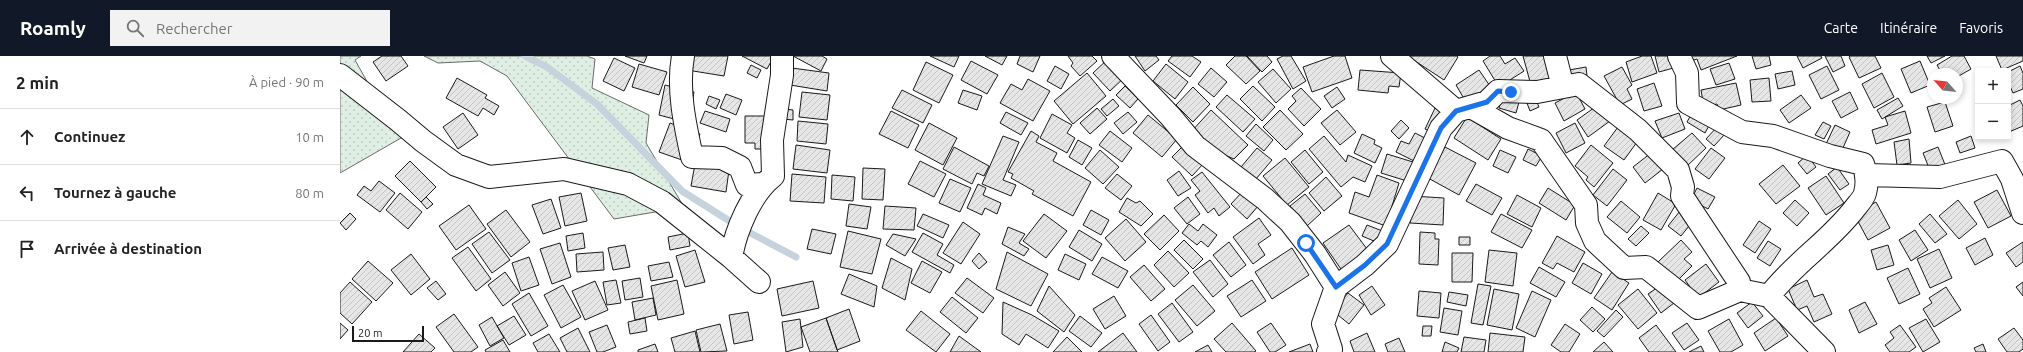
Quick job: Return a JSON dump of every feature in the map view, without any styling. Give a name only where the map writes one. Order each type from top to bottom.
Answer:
[{"type":"street","points":[[683,56],[681,67],[684,123],[692,157],[722,158],[740,167],[747,185],[762,184]]},
{"type":"street","points":[[731,257],[739,227],[762,184],[773,176],[772,140],[782,75],[782,56]]},
{"type":"street","points":[[1113,56],[1171,117],[1195,146],[1265,199],[1290,222],[1315,254],[1336,287]]},
{"type":"street","points":[[1392,56],[1463,109],[1541,140],[1586,205],[1587,223],[1595,241],[1624,268],[1646,267],[1698,308],[1740,290],[1769,296],[1824,352]]},
{"type":"street","points":[[1555,56],[1563,87]]},
{"type":"street","points":[[1680,56],[1687,73],[1688,103],[1742,132],[1773,136],[1830,156],[1863,164],[1868,175],[1865,195],[1848,217],[1781,280],[1769,296]]},
{"type":"street","points":[[340,75],[398,120],[423,142],[456,165],[489,177],[564,169],[628,184],[662,202],[731,257],[759,282]]},
{"type":"street","points":[[1328,352],[1331,349],[1323,324],[1336,287],[1365,265],[1387,244],[1441,128],[1463,109],[1487,102],[1498,91],[1537,92],[1579,84],[1638,130],[1678,170],[1683,187],[1682,196],[1739,282],[1740,290]]},
{"type":"street","points":[[1868,175],[1940,177],[2002,161],[2017,175],[2023,213]]},
{"type":"green space","points":[[340,56],[361,56],[355,60],[369,85],[422,126],[340,173]]},
{"type":"green space","points":[[424,56],[587,56],[595,59],[592,88],[649,115],[646,143],[684,207],[614,219],[507,76],[480,61],[438,63]]},
{"type":"building","points":[[382,56],[401,56],[408,66],[386,81],[373,62]]},
{"type":"building","points":[[625,56],[647,56],[644,63]]},
{"type":"building","points":[[690,56],[728,56],[724,76],[687,70]]},
{"type":"building","points":[[742,56],[774,56],[767,69]]},
{"type":"building","points":[[793,56],[822,56],[827,59],[821,71]]},
{"type":"building","points":[[930,56],[959,56],[954,67]]},
{"type":"building","points":[[985,56],[1007,56],[1002,65]]},
{"type":"building","points":[[1020,56],[1040,56],[1033,72],[1017,64]]},
{"type":"building","points":[[1068,56],[1092,56],[1097,61],[1080,76],[1071,66],[1073,63]]},
{"type":"building","points":[[1135,56],[1156,56],[1159,60],[1145,71]]},
{"type":"building","points":[[1172,56],[1192,56],[1201,62],[1190,77],[1168,61]]},
{"type":"building","points":[[1235,56],[1246,56],[1260,71],[1246,84],[1226,65]]},
{"type":"building","points":[[1247,56],[1267,56],[1272,62],[1262,72]]},
{"type":"building","points":[[1283,56],[1291,56],[1306,81],[1293,89],[1277,59]]},
{"type":"building","points":[[1334,56],[1345,56],[1352,78],[1312,92],[1303,67]]},
{"type":"building","points":[[1409,56],[1457,56],[1458,57],[1444,80]]},
{"type":"building","points":[[1490,56],[1500,56],[1505,64],[1515,58],[1524,71],[1499,87],[1483,61]]},
{"type":"building","points":[[1523,56],[1545,56],[1560,81],[1532,89]]},
{"type":"building","points":[[1642,56],[1651,56],[1657,73],[1632,82],[1626,62]]},
{"type":"building","points":[[1655,56],[1674,56],[1677,67],[1659,72]]},
{"type":"building","points":[[1689,56],[1737,56],[1701,70],[1697,59],[1691,61]]},
{"type":"building","points":[[1752,56],[1769,56],[1771,65],[1756,69]]},
{"type":"building","points":[[1797,56],[1821,56],[1822,58],[1803,68]]},
{"type":"building","points":[[1825,56],[1841,56],[1845,66],[1833,72]]},
{"type":"building","points":[[1875,56],[1881,68],[1859,78],[1849,57]]},
{"type":"building","points":[[1927,56],[1945,56],[1931,63]]},
{"type":"building","points":[[1952,56],[1964,56],[1971,69],[1963,74],[1963,68],[1939,68],[1937,65]]},
{"type":"building","points":[[1996,56],[2023,56],[2023,61],[2007,68],[2001,68]]},
{"type":"building","points":[[614,58],[635,68],[624,91],[603,81]]},
{"type":"building","points":[[1109,58],[1126,76],[1110,91],[1093,73]]},
{"type":"building","points":[[971,61],[998,75],[987,94],[961,80]]},
{"type":"building","points":[[1920,61],[1927,78],[1927,86],[1911,93],[1901,69]]},
{"type":"building","points":[[926,62],[953,75],[939,103],[913,90]]},
{"type":"building","points":[[1729,63],[1735,79],[1716,85],[1710,69]]},
{"type":"building","points":[[639,64],[667,72],[659,95],[632,87]]},
{"type":"building","points":[[1166,64],[1188,82],[1175,99],[1153,81]]},
{"type":"building","points":[[751,65],[761,70],[757,78],[747,73]]},
{"type":"building","points":[[1055,66],[1069,74],[1061,89],[1047,81]]},
{"type":"building","points":[[1827,66],[1839,90],[1821,99],[1809,75]]},
{"type":"building","points":[[2020,66],[2023,73],[2023,89],[2013,93],[2011,89],[2011,70]]},
{"type":"building","points":[[1586,67],[1587,76],[1570,80],[1569,70]]},
{"type":"building","points":[[1622,67],[1632,85],[1627,89],[1632,99],[1620,105],[1604,76]]},
{"type":"building","points":[[792,68],[829,73],[827,91],[790,85]]},
{"type":"building","points":[[1211,68],[1227,82],[1214,97],[1198,84]]},
{"type":"building","points":[[1273,69],[1291,89],[1276,103],[1258,82]]},
{"type":"building","points":[[1360,70],[1401,73],[1399,87],[1389,86],[1388,93],[1358,90]]},
{"type":"building","points":[[1479,70],[1490,86],[1466,102],[1456,85]]},
{"type":"building","points":[[1792,71],[1795,85],[1778,89],[1775,74]]},
{"type":"building","points":[[1087,73],[1106,96],[1073,124],[1054,101]]},
{"type":"building","points":[[1882,73],[1894,97],[1874,108],[1862,84]]},
{"type":"building","points":[[457,78],[487,95],[485,98],[499,106],[494,115],[483,108],[478,116],[446,98]]},
{"type":"building","points":[[1769,78],[1771,101],[1752,102],[1750,80]]},
{"type":"building","points":[[1028,79],[1050,91],[1033,121],[1000,103],[1011,84],[1022,90]]},
{"type":"building","points":[[1654,83],[1662,106],[1644,111],[1637,89]]},
{"type":"building","points":[[1736,83],[1741,105],[1719,110],[1717,104],[1704,107],[1701,90]]},
{"type":"building","points":[[665,85],[694,92],[690,115],[674,119],[659,115]]},
{"type":"building","points":[[1125,86],[1138,99],[1130,108],[1116,95]]},
{"type":"building","points":[[1253,86],[1275,107],[1262,121],[1240,99]]},
{"type":"building","points":[[1193,87],[1210,104],[1193,122],[1176,105]]},
{"type":"building","points":[[1337,87],[1345,99],[1332,108],[1324,96]]},
{"type":"building","points":[[1301,88],[1321,109],[1304,126],[1288,109],[1296,101],[1292,96]]},
{"type":"building","points":[[902,90],[932,105],[923,123],[892,108]]},
{"type":"building","points":[[963,90],[982,96],[977,110],[958,103]]},
{"type":"building","points":[[802,92],[830,95],[827,120],[799,117]]},
{"type":"building","points":[[1576,92],[1585,109],[1564,121],[1555,103]]},
{"type":"building","points":[[1850,92],[1858,109],[1841,118],[1832,101]]},
{"type":"building","points":[[726,94],[742,100],[736,115],[720,108]]},
{"type":"building","points":[[1227,95],[1255,119],[1243,132],[1216,107]]},
{"type":"building","points":[[1801,95],[1811,108],[1789,123],[1780,110]]},
{"type":"building","points":[[709,96],[720,100],[716,109],[706,104]]},
{"type":"building","points":[[1502,97],[1519,102],[1516,113],[1499,108]]},
{"type":"building","points":[[1898,98],[1903,106],[1882,119],[1877,110]]},
{"type":"building","points":[[1113,99],[1119,106],[1107,116],[1101,109]]},
{"type":"building","points":[[1536,100],[1539,107],[1530,111],[1527,103]]},
{"type":"building","points":[[2020,100],[2023,106],[2023,126],[2011,131],[2011,104]]},
{"type":"building","points":[[1938,104],[1946,104],[1953,126],[1935,132],[1927,107]]},
{"type":"building","points":[[1598,105],[1610,121],[1588,137],[1577,120]]},
{"type":"building","points":[[1436,106],[1448,112],[1437,135],[1425,129]]},
{"type":"building","points":[[1097,108],[1107,119],[1090,134],[1080,123]]},
{"type":"building","points":[[784,109],[793,110],[793,120],[783,119]]},
{"type":"building","points":[[1211,110],[1248,145],[1234,159],[1206,147],[1191,132]]},
{"type":"building","points":[[1280,110],[1303,134],[1286,150],[1263,127]]},
{"type":"building","points":[[1337,110],[1356,132],[1340,145],[1321,123]]},
{"type":"building","points":[[705,111],[730,119],[726,132],[700,123]]},
{"type":"building","points":[[891,111],[919,125],[908,148],[879,134]]},
{"type":"building","points":[[1693,111],[1711,122],[1705,133],[1687,122]]},
{"type":"building","points":[[1905,111],[1911,133],[1876,144],[1872,130],[1888,125],[1885,117]]},
{"type":"building","points":[[1006,112],[1028,123],[1021,135],[1000,123]]},
{"type":"building","points":[[1128,112],[1137,122],[1123,134],[1114,123]]},
{"type":"building","points":[[463,113],[478,135],[458,149],[443,127]]},
{"type":"building","points":[[1679,113],[1685,129],[1662,138],[1655,121]]},
{"type":"building","points":[[1052,114],[1072,125],[1067,133],[1075,138],[1067,153],[1040,138]]},
{"type":"building","points":[[1148,115],[1177,139],[1162,157],[1133,133]]},
{"type":"building","points":[[745,116],[768,116],[768,149],[755,149],[755,143],[745,143]]},
{"type":"building","points":[[1467,117],[1501,139],[1488,160],[1454,138]]},
{"type":"building","points":[[1401,120],[1409,128],[1399,139],[1391,131]]},
{"type":"building","points":[[798,121],[828,124],[826,144],[797,141]]},
{"type":"building","points":[[1823,122],[1831,126],[1824,139],[1815,135]]},
{"type":"building","points":[[670,123],[700,134],[692,154],[682,160],[659,152]]},
{"type":"building","points":[[929,123],[957,138],[943,165],[915,150]]},
{"type":"building","points":[[1575,123],[1585,143],[1566,153],[1556,133]]},
{"type":"building","points":[[1256,124],[1273,140],[1264,151],[1246,136]]},
{"type":"building","points":[[1835,125],[1850,132],[1842,150],[1826,144]]},
{"type":"building","points":[[1618,127],[1637,142],[1624,160],[1604,146]]},
{"type":"building","points":[[1717,127],[1725,134],[1714,146],[1706,139]]},
{"type":"building","points":[[1031,131],[1039,136],[1036,142],[1057,153],[1053,161],[1091,182],[1073,216],[1032,194],[1034,191],[1011,178],[1013,174],[1008,172]]},
{"type":"building","points":[[1110,131],[1132,148],[1122,162],[1099,145]]},
{"type":"building","points":[[1415,133],[1431,141],[1420,164],[1396,152],[1401,141],[1409,144]]},
{"type":"building","points":[[1692,133],[1706,148],[1687,166],[1672,150]]},
{"type":"building","points":[[1362,134],[1375,140],[1374,144],[1382,148],[1375,163],[1354,153]]},
{"type":"building","points":[[1003,136],[1019,142],[1003,180],[1016,185],[1011,196],[982,184]]},
{"type":"building","points":[[1324,136],[1346,162],[1348,155],[1372,166],[1365,182],[1353,177],[1341,187],[1309,149]]},
{"type":"building","points":[[1971,136],[1975,148],[1960,153],[1956,142]]},
{"type":"building","points":[[1909,139],[1911,163],[1897,165],[1894,142]]},
{"type":"building","points":[[1078,140],[1092,148],[1082,165],[1069,157]]},
{"type":"building","points":[[1185,144],[1204,163],[1192,176],[1172,157]]},
{"type":"building","points":[[796,145],[830,150],[827,173],[793,169]]},
{"type":"building","points":[[1591,145],[1613,163],[1594,187],[1586,180],[1588,177],[1575,166]]},
{"type":"building","points":[[954,147],[989,166],[984,176],[977,173],[972,184],[943,169]]},
{"type":"building","points":[[1445,147],[1476,163],[1459,195],[1428,178]]},
{"type":"building","points":[[1938,147],[1946,167],[1931,173],[1923,153]]},
{"type":"building","points":[[1257,148],[1272,160],[1256,179],[1241,167]]},
{"type":"building","points":[[1711,148],[1725,158],[1709,179],[1695,169]]},
{"type":"building","points":[[1528,149],[1542,156],[1536,166],[1523,160]]},
{"type":"building","points":[[1100,150],[1119,167],[1103,184],[1085,168]]},
{"type":"building","points":[[1305,150],[1323,172],[1309,184],[1291,162]]},
{"type":"building","points":[[1500,150],[1516,157],[1508,173],[1493,166]]},
{"type":"building","points":[[1651,153],[1663,169],[1645,183],[1633,167]]},
{"type":"building","points":[[1387,154],[1413,162],[1407,181],[1381,173]]},
{"type":"building","points":[[1807,155],[1816,167],[1807,174],[1798,163]]},
{"type":"building","points":[[1285,158],[1309,187],[1287,205],[1263,176]]},
{"type":"building","points":[[410,161],[436,187],[421,202],[395,176]]},
{"type":"building","points":[[920,161],[946,174],[934,197],[908,184]]},
{"type":"building","points":[[695,164],[729,170],[726,192],[691,186]]},
{"type":"building","points":[[1783,165],[1800,186],[1776,204],[1759,184]]},
{"type":"building","points":[[1837,167],[1849,184],[1840,190],[1828,174]]},
{"type":"building","points":[[863,168],[885,169],[883,200],[862,199]]},
{"type":"building","points":[[1613,169],[1627,180],[1607,206],[1593,195]]},
{"type":"building","points":[[1179,171],[1191,188],[1178,196],[1167,180]]},
{"type":"building","points":[[1202,172],[1230,207],[1219,216],[1214,208],[1208,213],[1195,195],[1200,191],[1191,180]]},
{"type":"building","points":[[792,174],[826,177],[824,203],[790,201]]},
{"type":"building","points":[[1117,174],[1132,186],[1121,200],[1105,188]]},
{"type":"building","points":[[832,175],[855,177],[853,201],[831,199]]},
{"type":"building","points":[[1377,175],[1399,183],[1386,226],[1349,213],[1355,192],[1369,197]]},
{"type":"building","points":[[1826,176],[1844,203],[1826,215],[1808,188]]},
{"type":"building","points":[[1326,177],[1342,196],[1324,211],[1309,193]]},
{"type":"building","points":[[950,179],[971,188],[960,212],[939,203]]},
{"type":"building","points":[[379,181],[395,193],[380,212],[357,195],[364,186],[371,191]]},
{"type":"building","points":[[978,184],[986,188],[983,195],[1001,203],[997,214],[985,208],[982,215],[967,208]]},
{"type":"building","points":[[1476,184],[1502,198],[1492,215],[1466,201]]},
{"type":"building","points":[[1548,188],[1575,205],[1566,220],[1539,203]]},
{"type":"building","points":[[1697,188],[1715,197],[1708,209],[1691,200]]},
{"type":"building","points":[[1997,190],[2011,216],[1988,228],[1974,202]]},
{"type":"building","points":[[1243,191],[1259,205],[1247,219],[1231,204]]},
{"type":"building","points":[[400,193],[422,212],[408,229],[386,210]]},
{"type":"building","points":[[581,193],[587,221],[565,226],[559,197]]},
{"type":"building","points":[[1658,193],[1676,204],[1661,230],[1643,220]]},
{"type":"building","points":[[1305,194],[1321,213],[1307,226],[1290,206]]},
{"type":"building","points":[[1517,195],[1541,208],[1532,227],[1507,214]]},
{"type":"building","points":[[1412,196],[1444,198],[1443,225],[1410,223]]},
{"type":"building","points":[[426,197],[433,204],[427,209],[421,202]]},
{"type":"building","points":[[1188,197],[1200,214],[1187,224],[1174,208]]},
{"type":"building","points":[[1127,198],[1136,203],[1140,201],[1153,214],[1141,226],[1119,212]]},
{"type":"building","points":[[551,199],[561,228],[543,234],[532,205]]},
{"type":"building","points":[[1795,200],[1809,213],[1797,226],[1783,213]]},
{"type":"building","points":[[1958,200],[1977,224],[1959,239],[1939,216]]},
{"type":"building","points":[[1621,201],[1640,217],[1627,233],[1607,217]]},
{"type":"building","points":[[1876,202],[1890,228],[1868,240],[1854,214]]},
{"type":"building","points":[[849,204],[871,207],[867,229],[846,226]]},
{"type":"building","points":[[469,205],[486,229],[456,250],[439,226]]},
{"type":"building","points":[[885,206],[916,208],[914,230],[883,229]]},
{"type":"building","points":[[506,210],[530,242],[511,257],[487,224]]},
{"type":"building","points":[[1091,210],[1109,220],[1101,235],[1083,225]]},
{"type":"building","points":[[1680,211],[1693,221],[1681,236],[1668,226]]},
{"type":"building","points":[[350,213],[356,219],[346,230],[340,223]]},
{"type":"building","points":[[923,214],[949,225],[943,238],[917,226]]},
{"type":"building","points":[[1044,214],[1067,231],[1046,258],[1023,241]]},
{"type":"building","points":[[1501,214],[1532,230],[1522,248],[1491,232]]},
{"type":"building","points":[[1930,214],[1947,234],[1935,243],[1919,224]]},
{"type":"building","points":[[1164,215],[1179,231],[1160,250],[1144,234]]},
{"type":"building","points":[[1259,218],[1271,235],[1258,244],[1265,255],[1253,264],[1233,237]]},
{"type":"building","points":[[1126,219],[1146,242],[1125,261],[1105,238]]},
{"type":"building","points":[[1759,221],[1771,229],[1755,253],[1743,245]]},
{"type":"building","points":[[963,222],[980,234],[961,264],[943,253]]},
{"type":"building","points":[[1189,224],[1198,231],[1203,224],[1217,235],[1208,247],[1201,241],[1197,245],[1182,233]]},
{"type":"building","points":[[1349,225],[1370,253],[1343,272],[1323,243]]},
{"type":"building","points":[[1367,225],[1385,232],[1381,244],[1362,236]]},
{"type":"building","points":[[1641,226],[1649,233],[1636,246],[1628,239]]},
{"type":"building","points":[[1008,227],[1025,234],[1019,243],[1029,249],[1024,256],[1002,244]]},
{"type":"building","points":[[812,229],[836,234],[831,254],[807,249]]},
{"type":"building","points":[[1079,230],[1102,244],[1092,261],[1069,247]]},
{"type":"building","points":[[1915,230],[1928,250],[1911,261],[1899,240]]},
{"type":"building","points":[[848,231],[881,239],[872,274],[840,267]]},
{"type":"building","points":[[489,232],[510,260],[492,273],[472,244]]},
{"type":"building","points":[[1420,232],[1435,233],[1435,239],[1439,239],[1438,265],[1419,264]]},
{"type":"building","points":[[583,233],[585,248],[568,251],[566,236]]},
{"type":"building","points":[[688,233],[690,246],[670,250],[668,237]]},
{"type":"building","points":[[923,233],[943,244],[937,255],[954,265],[950,273],[912,252]]},
{"type":"building","points":[[893,234],[916,239],[905,256],[886,245]]},
{"type":"building","points":[[1557,236],[1585,252],[1574,272],[1557,263],[1553,269],[1542,263]]},
{"type":"building","points":[[1459,237],[1470,237],[1470,245],[1459,245]]},
{"type":"building","points":[[1985,238],[1993,255],[1975,265],[1966,248]]},
{"type":"building","points":[[1184,240],[1203,259],[1193,269],[1174,250]]},
{"type":"building","points":[[1681,240],[1692,252],[1684,259],[1692,266],[1677,281],[1658,262]]},
{"type":"building","points":[[1768,241],[1781,249],[1770,266],[1757,258]]},
{"type":"building","points":[[1229,242],[1246,265],[1231,277],[1213,255]]},
{"type":"building","points":[[2023,242],[2023,262],[2016,267],[2006,253]]},
{"type":"building","points":[[560,243],[571,277],[552,284],[540,249]]},
{"type":"building","points":[[625,245],[630,267],[613,270],[608,248]]},
{"type":"building","points":[[1888,245],[1894,265],[1877,270],[1871,250]]},
{"type":"building","points":[[468,247],[491,279],[476,291],[452,258]]},
{"type":"building","points":[[1292,248],[1309,275],[1272,299],[1255,272]]},
{"type":"building","points":[[1939,249],[1952,278],[1930,288],[1917,259]]},
{"type":"building","points":[[695,250],[705,282],[685,287],[676,256]]},
{"type":"building","points":[[1489,250],[1517,253],[1513,286],[1485,282]]},
{"type":"building","points":[[1168,251],[1189,273],[1174,287],[1154,265]]},
{"type":"building","points":[[603,252],[604,270],[577,272],[576,254]]},
{"type":"building","points":[[1007,252],[1048,274],[1031,306],[996,289]]},
{"type":"building","points":[[979,253],[987,262],[979,269],[972,261]]},
{"type":"building","points":[[1452,253],[1473,253],[1472,282],[1452,282]]},
{"type":"building","points":[[411,254],[430,279],[411,295],[391,270]]},
{"type":"building","points":[[1065,254],[1086,264],[1079,280],[1058,270]]},
{"type":"building","points":[[529,257],[539,285],[521,291],[512,263]]},
{"type":"building","points":[[1102,257],[1128,271],[1118,288],[1092,274]]},
{"type":"building","points":[[891,258],[912,269],[905,300],[882,288]]},
{"type":"building","points":[[1210,260],[1228,284],[1213,297],[1193,272]]},
{"type":"building","points":[[368,261],[393,283],[376,301],[352,279]]},
{"type":"building","points":[[922,261],[942,272],[930,293],[911,283]]},
{"type":"building","points":[[669,262],[673,277],[651,281],[648,266]]},
{"type":"building","points":[[1583,263],[1602,274],[1591,294],[1572,283]]},
{"type":"building","points":[[1706,264],[1719,282],[1698,298],[1685,280]]},
{"type":"building","points":[[1144,265],[1165,289],[1151,301],[1130,277]]},
{"type":"building","points":[[1539,267],[1565,282],[1556,297],[1530,283]]},
{"type":"building","points":[[1908,268],[1920,294],[1899,304],[1887,278]]},
{"type":"building","points":[[505,272],[520,293],[503,306],[488,285]]},
{"type":"building","points":[[1612,272],[1629,283],[1612,310],[1594,298]]},
{"type":"building","points":[[849,274],[877,286],[874,307],[841,294]]},
{"type":"building","points":[[640,278],[643,297],[625,300],[622,281]]},
{"type":"building","points":[[967,278],[994,298],[983,313],[955,293]]},
{"type":"building","points":[[616,280],[621,303],[607,305],[603,282]]},
{"type":"building","points":[[677,280],[684,314],[658,320],[651,286]]},
{"type":"building","points":[[1252,280],[1266,301],[1241,317],[1227,296]]},
{"type":"building","points":[[1807,280],[1814,297],[1823,294],[1832,314],[1814,322],[1807,306],[1797,310],[1788,289]]},
{"type":"building","points":[[436,281],[446,294],[438,300],[427,288]]},
{"type":"building","points":[[595,281],[608,310],[585,320],[572,291]]},
{"type":"building","points":[[813,281],[819,308],[782,316],[777,289]]},
{"type":"building","points":[[350,282],[372,302],[352,324],[340,313],[340,293]]},
{"type":"building","points":[[2023,282],[2023,296],[2016,287]]},
{"type":"building","points":[[1478,284],[1491,286],[1483,325],[1471,323]]},
{"type":"building","points":[[563,285],[581,317],[561,328],[544,295]]},
{"type":"building","points":[[1193,285],[1215,311],[1197,326],[1175,300]]},
{"type":"building","points":[[1661,285],[1674,303],[1661,313],[1648,294]]},
{"type":"building","points":[[1049,286],[1075,315],[1064,332],[1037,311]]},
{"type":"building","points":[[1372,286],[1385,305],[1371,315],[1359,295]]},
{"type":"building","points":[[1946,287],[1961,310],[1934,327],[1923,309],[1932,303],[1929,298]]},
{"type":"building","points":[[1494,289],[1519,294],[1512,330],[1487,325]]},
{"type":"building","points":[[1638,289],[1657,313],[1638,329],[1618,305]]},
{"type":"building","points":[[1419,291],[1441,293],[1439,318],[1417,316]]},
{"type":"building","points":[[1532,291],[1551,300],[1535,337],[1516,328]]},
{"type":"building","points":[[1449,292],[1468,295],[1466,306],[1447,302]]},
{"type":"building","points":[[529,293],[548,326],[531,336],[512,304]]},
{"type":"building","points":[[1348,293],[1364,305],[1349,324],[1333,311]]},
{"type":"building","points":[[1114,296],[1126,316],[1105,329],[1093,309]]},
{"type":"building","points":[[952,297],[978,318],[966,333],[940,312]]},
{"type":"building","points":[[653,298],[656,315],[635,320],[632,302]]},
{"type":"building","points":[[1003,302],[1032,315],[1059,331],[1048,348],[1026,334],[1019,345],[1002,334]]},
{"type":"building","points":[[1752,302],[1763,316],[1748,328],[1737,313]]},
{"type":"building","points":[[1865,302],[1877,324],[1859,333],[1849,310]]},
{"type":"building","points":[[1172,303],[1193,332],[1179,342],[1158,314]]},
{"type":"building","points":[[1592,307],[1605,319],[1593,332],[1580,320]]},
{"type":"building","points":[[1444,308],[1462,311],[1458,335],[1440,332]]},
{"type":"building","points":[[849,309],[860,341],[837,350],[826,318]]},
{"type":"building","points":[[1616,310],[1623,317],[1604,337],[1597,331]]},
{"type":"building","points":[[921,311],[950,334],[936,352],[906,330]]},
{"type":"building","points":[[748,312],[753,340],[734,344],[729,315]]},
{"type":"building","points":[[454,314],[478,347],[471,352],[454,352],[436,327]]},
{"type":"building","points":[[1151,315],[1170,342],[1158,351],[1139,324]]},
{"type":"building","points":[[514,316],[526,335],[509,345],[497,326]]},
{"type":"building","points":[[1080,316],[1102,333],[1091,347],[1069,331]]},
{"type":"building","points":[[492,317],[504,338],[490,346],[479,325]]},
{"type":"building","points":[[645,318],[647,331],[630,334],[628,322]]},
{"type":"building","points":[[826,318],[838,352],[810,352],[801,327]]},
{"type":"building","points":[[1776,318],[1788,336],[1765,351],[1754,333]]},
{"type":"building","points":[[800,319],[803,347],[786,352],[782,322]]},
{"type":"building","points":[[1729,319],[1743,345],[1731,352],[1720,352],[1708,331]]},
{"type":"building","points":[[1926,319],[1940,342],[1923,352],[1909,328]]},
{"type":"building","points":[[340,323],[348,330],[340,339]]},
{"type":"building","points":[[1232,323],[1256,351],[1226,352],[1214,339]]},
{"type":"building","points":[[1271,323],[1286,345],[1275,352],[1270,352],[1257,332]]},
{"type":"building","points":[[1687,323],[1699,340],[1684,350],[1672,333]]},
{"type":"building","points":[[720,324],[727,351],[701,352],[696,330]]},
{"type":"building","points":[[1565,324],[1580,334],[1569,352],[1561,352],[1551,345]]},
{"type":"building","points":[[607,325],[616,347],[603,352],[597,352],[589,332]]},
{"type":"building","points":[[1656,325],[1676,352],[1649,352],[1639,338]]},
{"type":"building","points":[[1900,325],[1916,347],[1909,352],[1890,352],[1885,345],[1894,338],[1890,332]]},
{"type":"building","points":[[1423,326],[1432,326],[1431,336],[1422,336]]},
{"type":"building","points":[[578,328],[590,352],[567,352],[560,338]]},
{"type":"building","points":[[2014,328],[2023,340],[2023,349],[2019,352],[2007,352],[1998,339]]},
{"type":"building","points":[[695,331],[700,352],[675,352],[671,338]]},
{"type":"building","points":[[1123,333],[1137,352],[1098,352]]},
{"type":"building","points":[[1367,333],[1375,352],[1354,352],[1350,341]]},
{"type":"building","points":[[1490,333],[1525,337],[1523,352],[1488,352]]},
{"type":"building","points":[[419,334],[435,348],[431,352],[403,352]]},
{"type":"building","points":[[549,334],[560,352],[538,352],[533,343]]},
{"type":"building","points":[[959,336],[981,352],[950,352]]},
{"type":"building","points":[[1067,337],[1082,352],[1053,352]]},
{"type":"building","points":[[1464,337],[1486,340],[1484,352],[1461,352]]},
{"type":"building","points":[[1399,338],[1405,352],[1388,352],[1385,344]]},
{"type":"building","points":[[503,340],[510,352],[486,352],[485,350]]},
{"type":"building","points":[[1445,342],[1459,348],[1457,352],[1442,352]]},
{"type":"building","points":[[1604,342],[1613,352],[1593,352]]},
{"type":"building","points":[[655,344],[658,352],[638,352],[638,350]]},
{"type":"building","points":[[1310,344],[1313,352],[1289,352]]},
{"type":"building","points":[[1983,344],[1986,352],[1976,352],[1974,348]]},
{"type":"building","points":[[1208,345],[1212,352],[1195,352]]},
{"type":"building","points":[[1701,346],[1704,352],[1689,352]]},
{"type":"waterway","points":[[525,56],[547,67],[597,104],[682,191],[739,227],[796,257]]},
{"type":"route","points":[[1306,243],[1315,254],[1336,287],[1365,265],[1387,244],[1441,128],[1456,111],[1487,102],[1498,91],[1511,92]]}]
